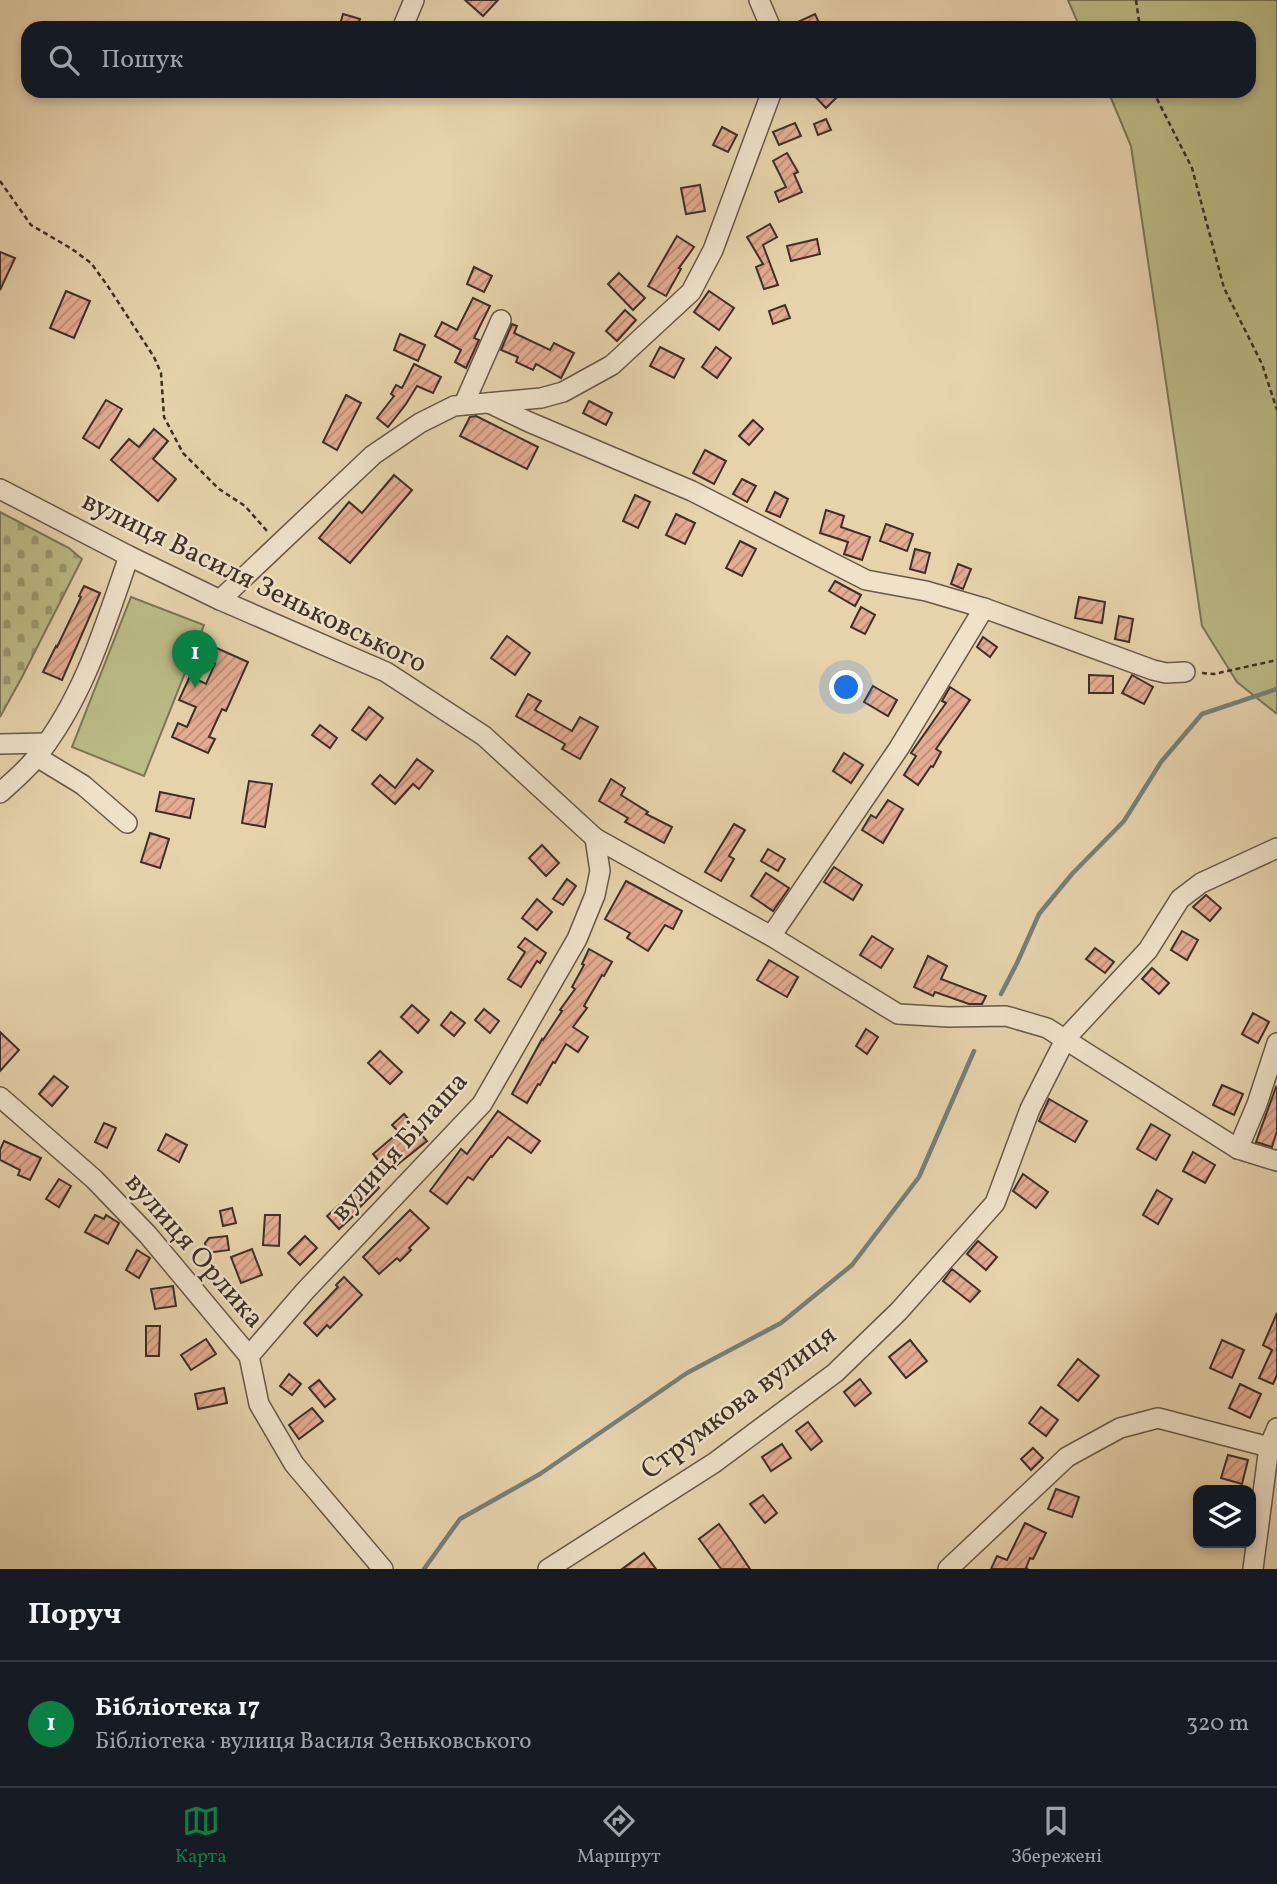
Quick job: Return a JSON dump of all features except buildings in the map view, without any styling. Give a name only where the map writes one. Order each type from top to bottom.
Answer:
[{"type":"street","points":[[405,21],[414,0]]},
{"type":"street","points":[[759,0],[768,21]]},
{"type":"street","points":[[220,600],[373,456],[420,423],[454,405],[541,398],[563,392],[612,365],[691,292],[713,250],[769,98]]},
{"type":"street","points":[[464,404],[500,320]]},
{"type":"street","points":[[487,402],[692,491],[866,580],[926,591],[984,608],[1153,670],[1166,673],[1185,672]]},
{"type":"street","name":"вулиця Василя Зеньковського","points":[[0,489],[220,600],[386,672],[484,736],[594,838],[771,936],[898,1014],[1006,1016],[1047,1028],[1238,1149],[1277,1161]]},
{"type":"street","points":[[0,793],[42,750],[63,720],[85,677],[129,555]]},
{"type":"street","points":[[771,936],[899,748],[984,608]]},
{"type":"street","points":[[2,744],[42,750],[127,823]]},
{"type":"street","points":[[2,744],[19,775]]},
{"type":"street","name":"вулиця Білаша","points":[[248,1356],[482,1104],[550,988],[595,895],[600,871],[594,838]]},
{"type":"street","name":"Струмкова вулиця","points":[[548,1569],[725,1455],[835,1373],[899,1311],[995,1203],[1030,1109],[1066,1038],[1149,950],[1180,899],[1201,883],[1277,848]]},
{"type":"street","points":[[1238,1149],[1277,1043]]},
{"type":"street","name":"вулиця Орлика","points":[[0,1097],[94,1179],[148,1235],[248,1356],[259,1404],[294,1464],[383,1569]]},
{"type":"street","points":[[948,1569],[1067,1457],[1120,1427],[1158,1418],[1269,1447]]},
{"type":"street","points":[[1253,1569],[1270,1495],[1269,1447],[1277,1428]]},
{"type":"path","points":[[1136,0],[1139,21]]},
{"type":"path","points":[[1157,98],[1192,168],[1224,288],[1262,364],[1277,411]]},
{"type":"path","points":[[0,181],[31,225],[72,248],[91,263],[154,357],[160,373],[164,417],[183,453],[219,489],[245,506],[264,526],[276,546]]},
{"type":"path","points":[[1185,672],[1214,674],[1277,660]]},
{"type":"green space","points":[[1068,0],[1277,0],[1277,714],[1237,682],[1202,626],[1131,146],[1111,98],[1256,98],[1256,21],[1077,21]]},
{"type":"green space","points":[[0,512],[69,548],[82,559],[0,717]]},
{"type":"green space","points":[[131,597],[204,625],[144,776],[72,747]]},
{"type":"waterway","points":[[1001,994],[1039,914],[1072,874],[1124,821],[1161,762],[1202,714],[1277,689]]},
{"type":"waterway","points":[[424,1569],[460,1519],[540,1474],[687,1373],[781,1323],[852,1265],[919,1177],[974,1051]]},
{"type":"place","name":"Бібліотека 17","points":[[195,688]]}]
